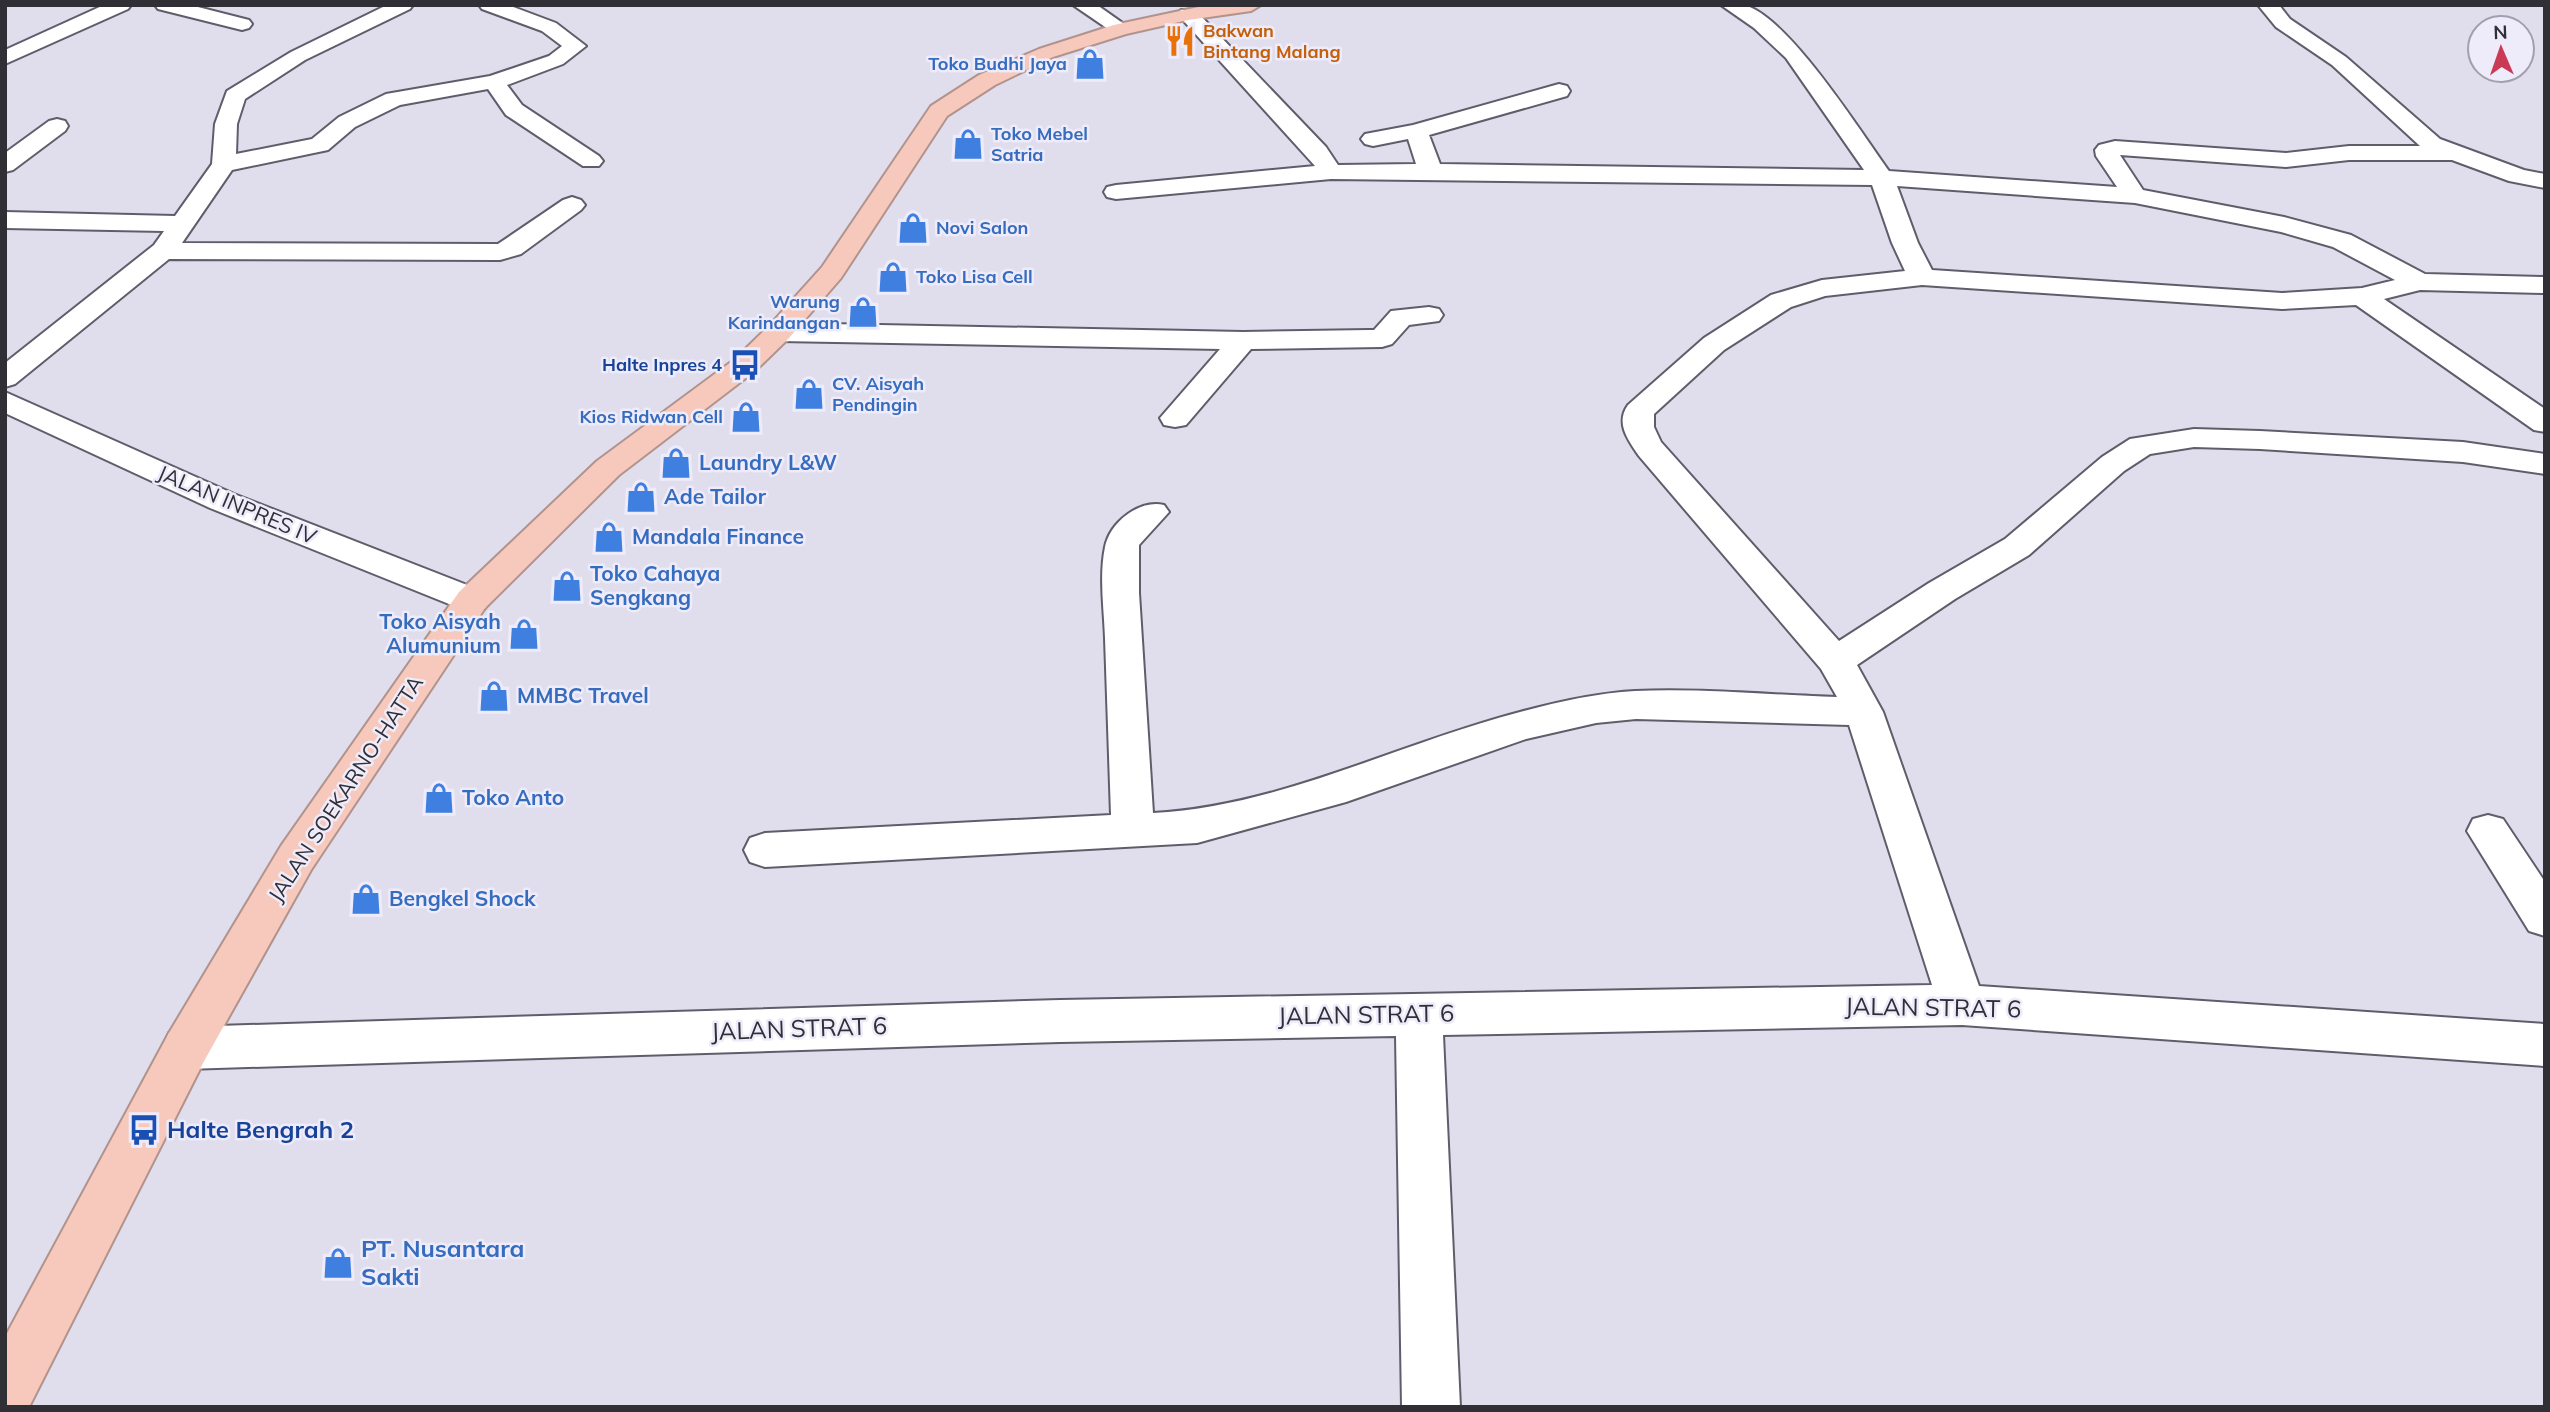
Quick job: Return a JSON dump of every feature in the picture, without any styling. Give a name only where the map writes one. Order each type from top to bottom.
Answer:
[{"type":"highway","name":"JALAN SOEKARNO-HATTA","points":[[5,1395],[186,1048],[296,858],[472,600],[608,468],[745,365],[779,332],[832,272],[939,111],[987,79],[1034,58],[1121,29],[1188,14],[1251,5]]},
{"type":"street","points":[[5,58],[121,5]]},
{"type":"street","points":[[165,5],[242,24]]},
{"type":"street","points":[[5,378],[163,251],[224,164],[226,124],[235,96],[298,57],[403,5]]},
{"type":"street","points":[[224,164],[320,145],[347,122],[394,99],[494,82],[556,61],[576,46],[549,27],[489,5]]},
{"type":"street","points":[[1083,5],[1121,29]]},
{"type":"street","points":[[1731,5],[1761,24],[1793,54],[1882,178],[1905,243],[1922,277]]},
{"type":"street","points":[[2268,5],[2283,23],[2339,61],[2432,144],[2518,176],[2545,181]]},
{"type":"street","points":[[1188,14],[1318,152],[1331,172]]},
{"type":"street","points":[[494,82],[514,110],[591,161]]},
{"type":"street","points":[[1373,139],[1416,131],[1559,91]]},
{"type":"street","points":[[5,164],[57,126]]},
{"type":"street","points":[[1416,131],[1432,170]]},
{"type":"street","points":[[2135,196],[2108,156],[2107,150],[2115,148],[2304,160],[2349,153],[2451,153]]},
{"type":"street","points":[[1116,192],[1331,172],[1432,170],[1882,178],[2135,196],[2284,225],[2342,241],[2420,282]]},
{"type":"street","points":[[163,251],[499,252],[512,248],[572,205]]},
{"type":"street","points":[[5,220],[184,224]]},
{"type":"street","points":[[1962,1005],[1864,712],[1836,661],[1650,449],[1640,435],[1637,422],[1639,411],[1714,344],[1781,301],[1822,288],[1922,277],[2282,301],[2362,296],[2420,282],[2545,285]]},
{"type":"street","points":[[2362,296],[2545,423]]},
{"type":"street","points":[[779,332],[1243,341],[1382,338],[1401,317],[1429,315]]},
{"type":"street","points":[[1175,418],[1243,341]]},
{"type":"street","name":"JALAN INPRES IV","points":[[5,401],[222,501],[472,600]]},
{"type":"street","points":[[1836,661],[1942,591],[2017,547],[2113,464],[2141,446],[2194,439],[2260,440],[2450,451],[2545,464]]},
{"type":"street","points":[[1133,831],[1123,646],[1122,545],[1130,531],[1152,512]]},
{"type":"street","points":[[765,850],[1197,827],[1332,791],[1520,726],[1596,709],[1636,705],[1864,712]]},
{"type":"street","points":[[2488,831],[2545,918]]},
{"type":"street","name":"JALAN STRAT 6","points":[[186,1048],[1060,1021],[1962,1005],[2545,1045]]},
{"type":"street","points":[[1419,1014],[1431,1407]]},
{"type":"place","name":"Bakwan Bintang Malang","points":[[1180,41]]},
{"type":"place","name":"Toko Budhi Jaya","points":[[1090,64]]},
{"type":"place","name":"Toko Mebel Satria","points":[[968,144]]},
{"type":"place","name":"Novi Salon","points":[[913,228]]},
{"type":"place","name":"Toko Lisa Cell","points":[[893,277]]},
{"type":"place","name":"Warung Karindangan","points":[[863,312]]},
{"type":"place","name":"Halte Inpres 4","points":[[745,365]]},
{"type":"place","name":"CV. Aisyah Pendingin","points":[[809,394]]},
{"type":"place","name":"Kios Ridwan Cell","points":[[746,417]]},
{"type":"place","name":"Laundry L&W","points":[[676,463]]},
{"type":"place","name":"Ade Tailor","points":[[641,497]]},
{"type":"place","name":"Mandala Finance","points":[[609,537]]},
{"type":"place","name":"Toko Cahaya Sengkang","points":[[567,586]]},
{"type":"place","name":"Toko Aisyah Alumunium","points":[[524,634]]},
{"type":"place","name":"MMBC Travel","points":[[494,696]]},
{"type":"place","name":"Toko Anto","points":[[439,798]]},
{"type":"place","name":"Bengkel Shock","points":[[366,899]]},
{"type":"place","name":"Halte Bengrah 2","points":[[144,1130]]},
{"type":"place","name":"PT. Nusantara Sakti","points":[[338,1263]]}]
